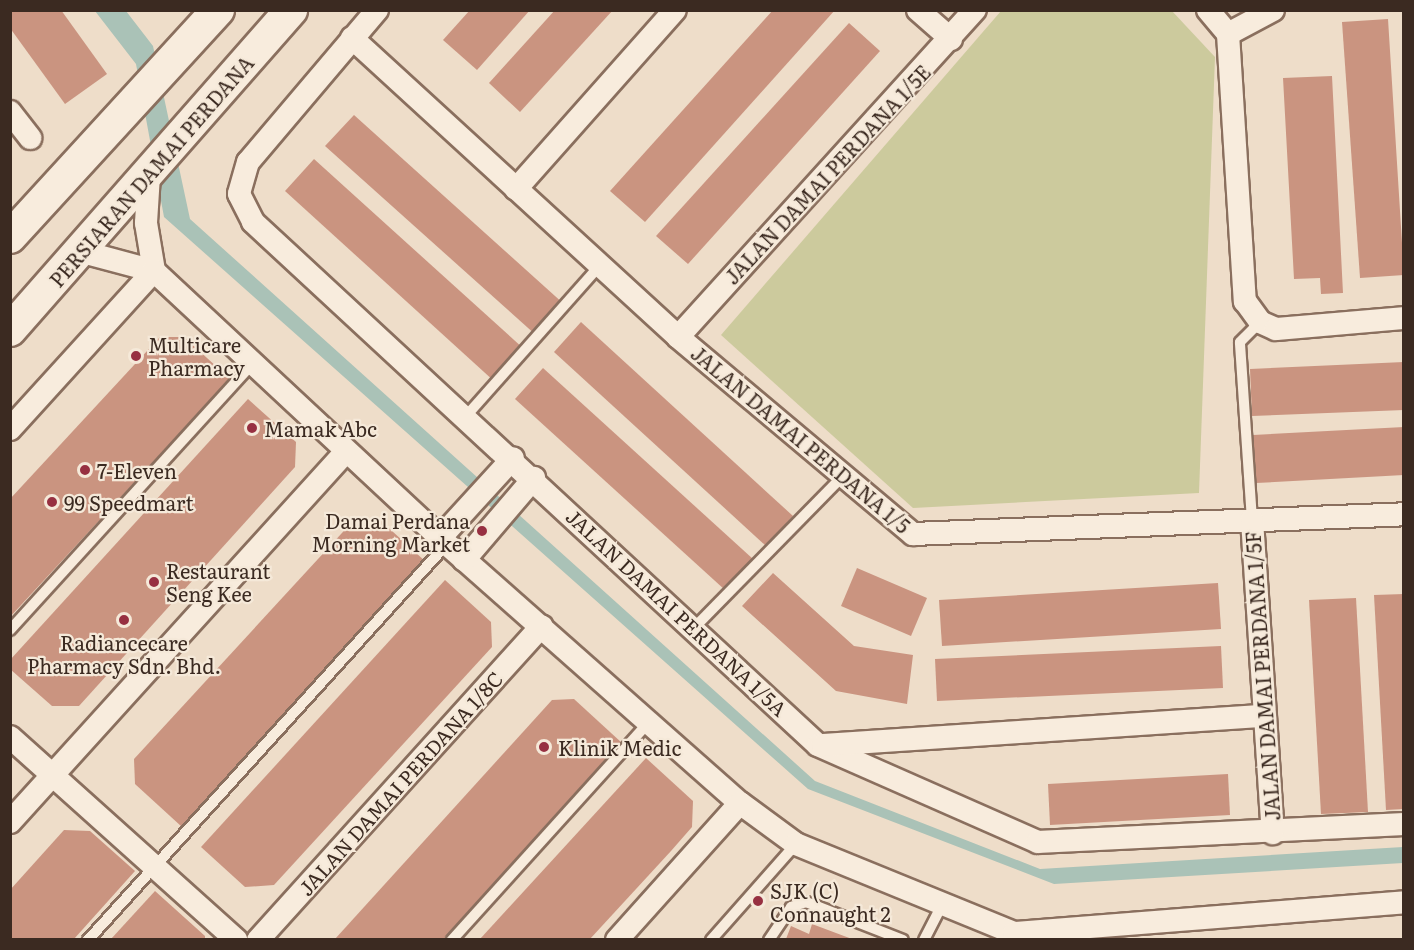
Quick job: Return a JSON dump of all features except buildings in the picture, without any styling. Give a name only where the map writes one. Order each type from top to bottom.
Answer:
[{"type":"main road","points":[[10,237],[218,10]]},
{"type":"main road","name":"PERSIARAN DAMAI PERDANA","points":[[10,330],[83,252],[291,10]]},
{"type":"street","points":[[352,38],[377,10]]},
{"type":"street","points":[[516,189],[675,10]]},
{"type":"street","points":[[918,10],[951,39]]},
{"type":"street","name":"JALAN DAMAI PERDANA 1/5E","points":[[678,337],[975,10]]},
{"type":"street","points":[[1208,10],[1228,34],[1245,301],[1260,322],[1276,328],[1404,318]]},
{"type":"street","points":[[1228,34],[1273,10]]},
{"type":"street","name":"JALAN DAMAI PERDANA 1/5A","points":[[352,38],[248,162],[239,194],[253,222],[467,415],[506,465],[527,485],[693,628],[818,745],[1038,842],[1273,833],[1404,824]]},
{"type":"street","name":"JALAN DAMAI PERDANA 1/5","points":[[352,38],[678,337],[912,534],[1404,514]]},
{"type":"street","points":[[10,112],[30,138]]},
{"type":"street","points":[[149,175],[146,223],[154,272]]},
{"type":"street","points":[[83,252],[154,272],[345,453],[464,560],[650,720],[740,803],[796,844],[943,903],[1013,936],[1404,902]]},
{"type":"street","points":[[10,429],[154,272]]},
{"type":"street","points":[[10,822],[345,453]]},
{"type":"street","points":[[443,541],[506,465]]},
{"type":"street","points":[[464,560],[527,485]]},
{"type":"street","name":"JALAN DAMAI PERDANA 1/5F","points":[[1252,520],[1273,833]]},
{"type":"street","name":"JALAN DAMAI PERDANA 1/8C","points":[[258,939],[542,626]]},
{"type":"street","points":[[818,745],[1264,716]]},
{"type":"street","points":[[10,736],[236,939]]},
{"type":"street","points":[[617,939],[740,803]]},
{"type":"lane","points":[[467,415],[600,266]]},
{"type":"lane","points":[[1252,520],[1240,342],[1260,322]]},
{"type":"lane","points":[[10,630],[251,365]]},
{"type":"lane","points":[[693,628],[842,477]]},
{"type":"lane","points":[[88,939],[443,541]]},
{"type":"lane","points":[[452,939],[650,720]]},
{"type":"lane","points":[[711,939],[796,844]]},
{"type":"lane","points":[[769,939],[791,907],[806,902],[903,939]]},
{"type":"lane","points":[[924,939],[943,903]]},
{"type":"shaded area","points":[[95,11],[126,11],[153,46],[190,219],[815,781],[1040,869],[1403,847],[1403,863],[1054,884],[808,789],[164,217],[136,64]]},
{"type":"shaded area","points":[[1001,11],[1172,11],[1215,57],[1199,493],[913,508],[721,335]]},
{"type":"place","name":"Multicare Pharmacy","points":[[136,356]]},
{"type":"place","name":"Mamak Abc","points":[[252,428]]},
{"type":"place","name":"7-Eleven","points":[[85,470]]},
{"type":"place","name":"99 Speedmart","points":[[52,502]]},
{"type":"place","name":"Damai Perdana Morning Market","points":[[482,531]]},
{"type":"place","name":"Restaurant Seng Kee","points":[[154,582]]},
{"type":"place","name":"Radiancecare Pharmacy Sdn. Bhd.","points":[[124,620]]},
{"type":"place","name":"Klinik Medic","points":[[544,747]]},
{"type":"place","name":"SJK (C) Connaught 2","points":[[758,901]]}]
